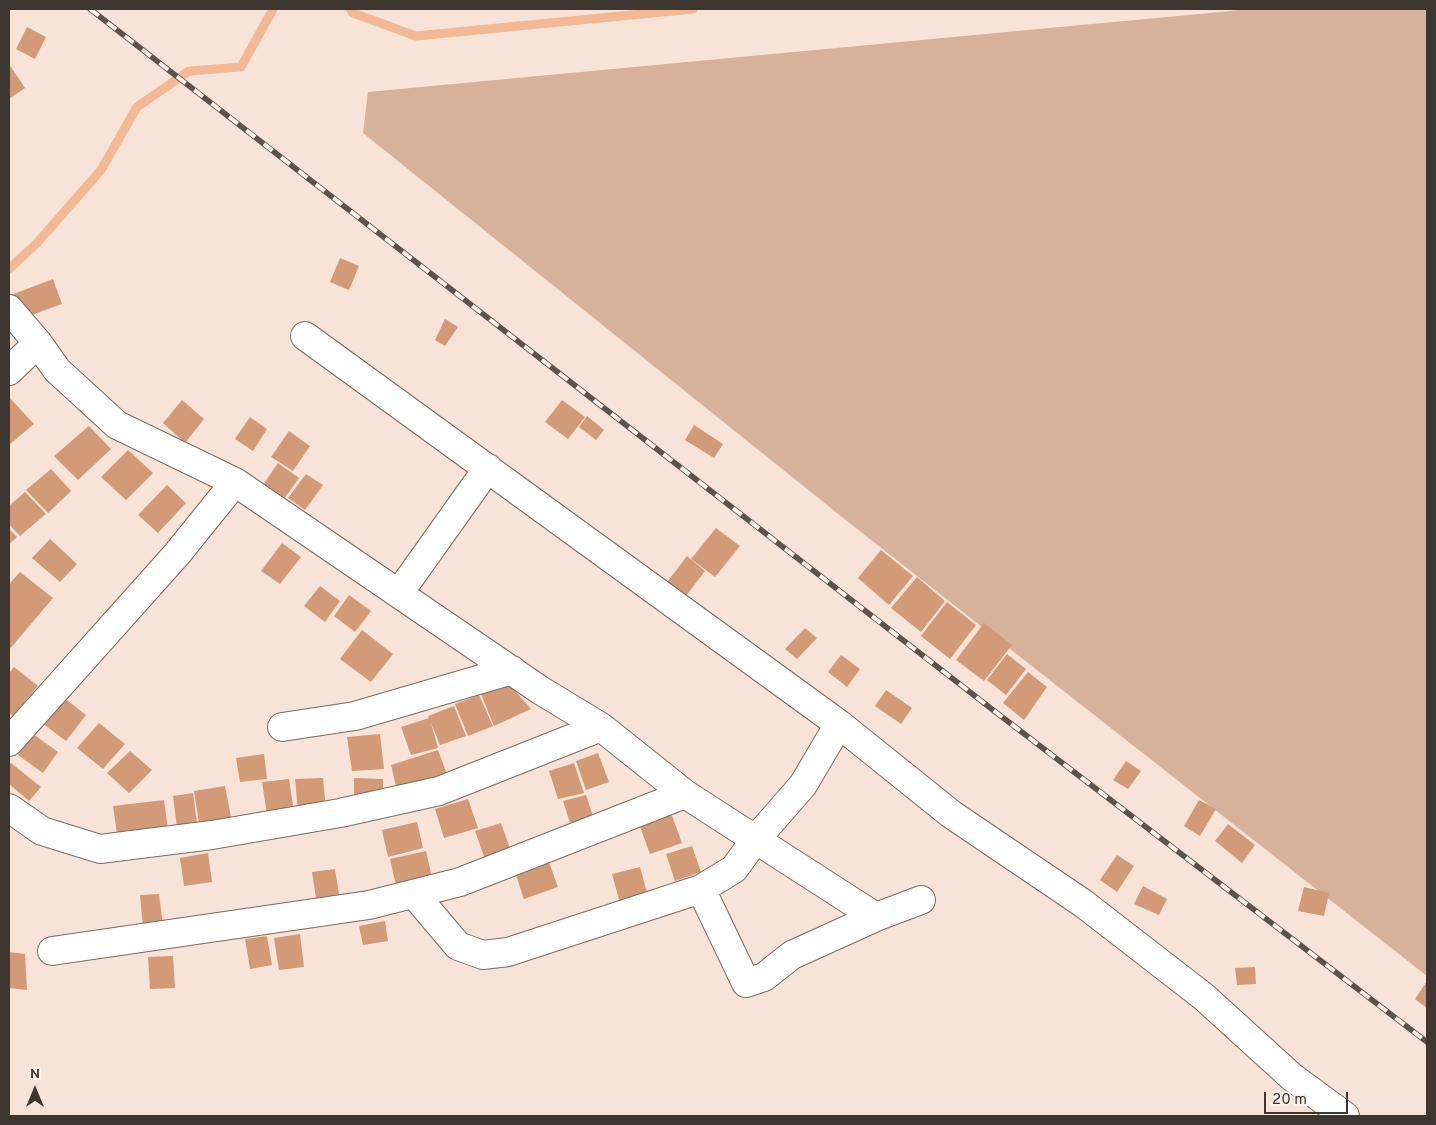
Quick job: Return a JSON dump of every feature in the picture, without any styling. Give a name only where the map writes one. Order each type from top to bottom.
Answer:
[{"type":"street","points":[[9,310],[38,343],[57,370],[117,425],[235,482],[512,670],[601,727],[685,794],[876,917]]},
{"type":"street","points":[[305,336],[839,724],[951,814],[1084,904],[1204,997],[1292,1077],[1345,1116]]},
{"type":"street","points":[[9,371],[38,343]]},
{"type":"street","points":[[399,593],[488,468]]},
{"type":"street","points":[[9,742],[178,554],[235,482]]},
{"type":"street","points":[[282,727],[355,716],[512,670]]},
{"type":"street","points":[[414,894],[458,946],[483,955],[508,952],[701,889],[734,869],[755,840],[803,785],[839,724]]},
{"type":"street","points":[[9,808],[42,831],[100,849],[212,836],[340,813],[439,791],[601,727]]},
{"type":"street","points":[[52,951],[369,905],[414,894],[460,882],[685,794]]},
{"type":"street","points":[[701,889],[746,983],[764,977],[792,955],[876,917],[920,900]]},
{"type":"shaded area","points":[[1252,9],[1427,9],[1427,976],[852,525],[363,133],[368,92]]},
{"type":"building","points":[[27,27],[46,37],[35,59],[16,49]]},
{"type":"building","points":[[9,64],[25,88],[9,99]]},
{"type":"building","points":[[340,258],[359,266],[349,290],[330,282]]},
{"type":"building","points":[[53,279],[62,304],[20,319],[11,295]]},
{"type":"building","points":[[445,319],[458,327],[445,346],[435,340]]},
{"type":"building","points":[[9,397],[34,424],[9,445]]},
{"type":"building","points":[[182,400],[204,419],[185,443],[163,423]]},
{"type":"building","points":[[562,400],[585,417],[568,439],[545,422]]},
{"type":"building","points":[[587,416],[604,430],[596,440],[579,427]]},
{"type":"building","points":[[250,417],[267,429],[253,451],[235,439]]},
{"type":"building","points":[[694,425],[723,444],[714,458],[685,440]]},
{"type":"building","points":[[89,426],[111,449],[78,480],[54,456]]},
{"type":"building","points":[[289,431],[310,446],[293,471],[271,457]]},
{"type":"building","points":[[128,450],[153,473],[126,500],[101,477]]},
{"type":"building","points":[[278,463],[299,478],[284,499],[263,485]]},
{"type":"building","points":[[51,469],[71,491],[48,513],[26,490]]},
{"type":"building","points":[[306,474],[323,485],[305,510],[288,498]]},
{"type":"building","points":[[167,485],[186,503],[158,533],[138,515]]},
{"type":"building","points":[[25,492],[46,514],[20,536],[9,524],[9,506]]},
{"type":"building","points":[[716,528],[740,546],[715,577],[691,559]]},
{"type":"building","points":[[9,529],[17,537],[9,544]]},
{"type":"building","points":[[50,539],[77,564],[60,582],[32,558]]},
{"type":"building","points":[[282,543],[301,557],[280,584],[261,571]]},
{"type":"building","points":[[881,550],[913,576],[889,605],[858,578]]},
{"type":"building","points":[[687,556],[705,571],[679,605],[661,590]]},
{"type":"building","points":[[20,572],[53,598],[9,650],[9,584]]},
{"type":"building","points":[[917,577],[945,601],[921,632],[891,608]]},
{"type":"building","points":[[320,586],[340,601],[325,622],[304,606]]},
{"type":"building","points":[[349,595],[371,611],[355,632],[334,616]]},
{"type":"building","points":[[947,602],[976,625],[950,659],[921,636]]},
{"type":"building","points":[[984,623],[1012,645],[984,681],[956,660]]},
{"type":"building","points":[[805,628],[817,638],[797,659],[785,649]]},
{"type":"building","points":[[362,630],[393,654],[371,682],[340,659]]},
{"type":"building","points":[[1007,654],[1026,669],[1006,695],[987,680]]},
{"type":"building","points":[[841,655],[860,669],[847,687],[828,672]]},
{"type":"building","points":[[14,667],[38,686],[13,716],[9,713],[9,673]]},
{"type":"building","points":[[1028,672],[1047,687],[1024,720],[1003,703]]},
{"type":"building","points":[[509,684],[531,709],[494,726],[481,694]]},
{"type":"building","points":[[886,690],[912,708],[901,724],[875,706]]},
{"type":"building","points":[[479,695],[493,726],[468,736],[455,704]]},
{"type":"building","points":[[63,697],[86,715],[66,741],[42,723]]},
{"type":"building","points":[[454,706],[466,736],[440,745],[431,723],[438,748],[411,755],[401,727],[429,718],[428,716]]},
{"type":"building","points":[[99,723],[125,744],[103,769],[77,748]]},
{"type":"building","points":[[33,734],[58,752],[43,773],[18,755]]},
{"type":"building","points":[[380,734],[384,769],[352,771],[347,737]]},
{"type":"building","points":[[438,750],[449,780],[398,795],[391,765]]},
{"type":"building","points":[[130,751],[152,770],[129,793],[107,773]]},
{"type":"building","points":[[598,753],[609,782],[586,790],[576,761]]},
{"type":"building","points":[[264,754],[267,779],[240,782],[236,758]]},
{"type":"building","points":[[1126,761],[1141,771],[1128,789],[1113,780]]},
{"type":"building","points":[[11,763],[41,787],[29,801],[9,784],[9,765]]},
{"type":"building","points":[[574,763],[584,793],[558,799],[549,771]]},
{"type":"building","points":[[323,778],[326,809],[298,811],[295,779]]},
{"type":"building","points":[[354,778],[383,779],[383,800],[354,799]]},
{"type":"building","points":[[289,779],[294,812],[267,815],[262,782]]},
{"type":"building","points":[[225,786],[231,817],[199,823],[194,791]]},
{"type":"building","points":[[193,793],[197,824],[177,827],[173,796]]},
{"type":"building","points":[[586,795],[595,822],[572,829],[563,801]]},
{"type":"building","points":[[468,799],[478,828],[444,838],[435,809]]},
{"type":"building","points":[[164,800],[169,836],[118,841],[113,806]]},
{"type":"building","points":[[1199,800],[1216,809],[1200,836],[1184,826]]},
{"type":"building","points":[[671,813],[682,843],[650,854],[639,824]]},
{"type":"building","points":[[417,822],[423,848],[388,857],[382,830]]},
{"type":"building","points":[[501,823],[513,857],[487,865],[475,831]]},
{"type":"building","points":[[1228,824],[1255,845],[1242,863],[1215,841]]},
{"type":"building","points":[[692,846],[701,872],[675,881],[666,854]]},
{"type":"building","points":[[426,851],[433,882],[397,890],[390,859]]},
{"type":"building","points":[[208,853],[212,882],[184,886],[180,858]]},
{"type":"building","points":[[546,854],[558,887],[524,899],[513,866]]},
{"type":"building","points":[[1117,855],[1134,866],[1117,892],[1100,880]]},
{"type":"building","points":[[640,867],[648,896],[620,903],[612,874]]},
{"type":"building","points":[[335,869],[339,895],[316,898],[312,872]]},
{"type":"building","points":[[1143,886],[1167,899],[1159,915],[1134,904]]},
{"type":"building","points":[[1304,887],[1329,893],[1324,916],[1298,911]]},
{"type":"building","points":[[159,894],[163,926],[143,928],[140,895]]},
{"type":"building","points":[[385,921],[388,941],[363,945],[359,926]]},
{"type":"building","points":[[300,934],[304,967],[279,970],[274,938]]},
{"type":"building","points":[[267,936],[272,965],[250,969],[245,939]]},
{"type":"building","points":[[9,952],[25,954],[27,990],[9,988]]},
{"type":"building","points":[[173,956],[175,988],[150,989],[148,957]]},
{"type":"building","points":[[1255,967],[1256,984],[1237,985],[1235,968]]},
{"type":"building","points":[[1427,981],[1427,1008],[1415,999]]},
{"type":"waterway","points":[[9,269],[37,243],[101,170],[137,107],[189,71],[241,67],[273,9]]},
{"type":"waterway","points":[[350,9],[353,13],[416,36],[693,9]]},
{"type":"railway","points":[[90,9],[993,710],[1427,1042]]}]
